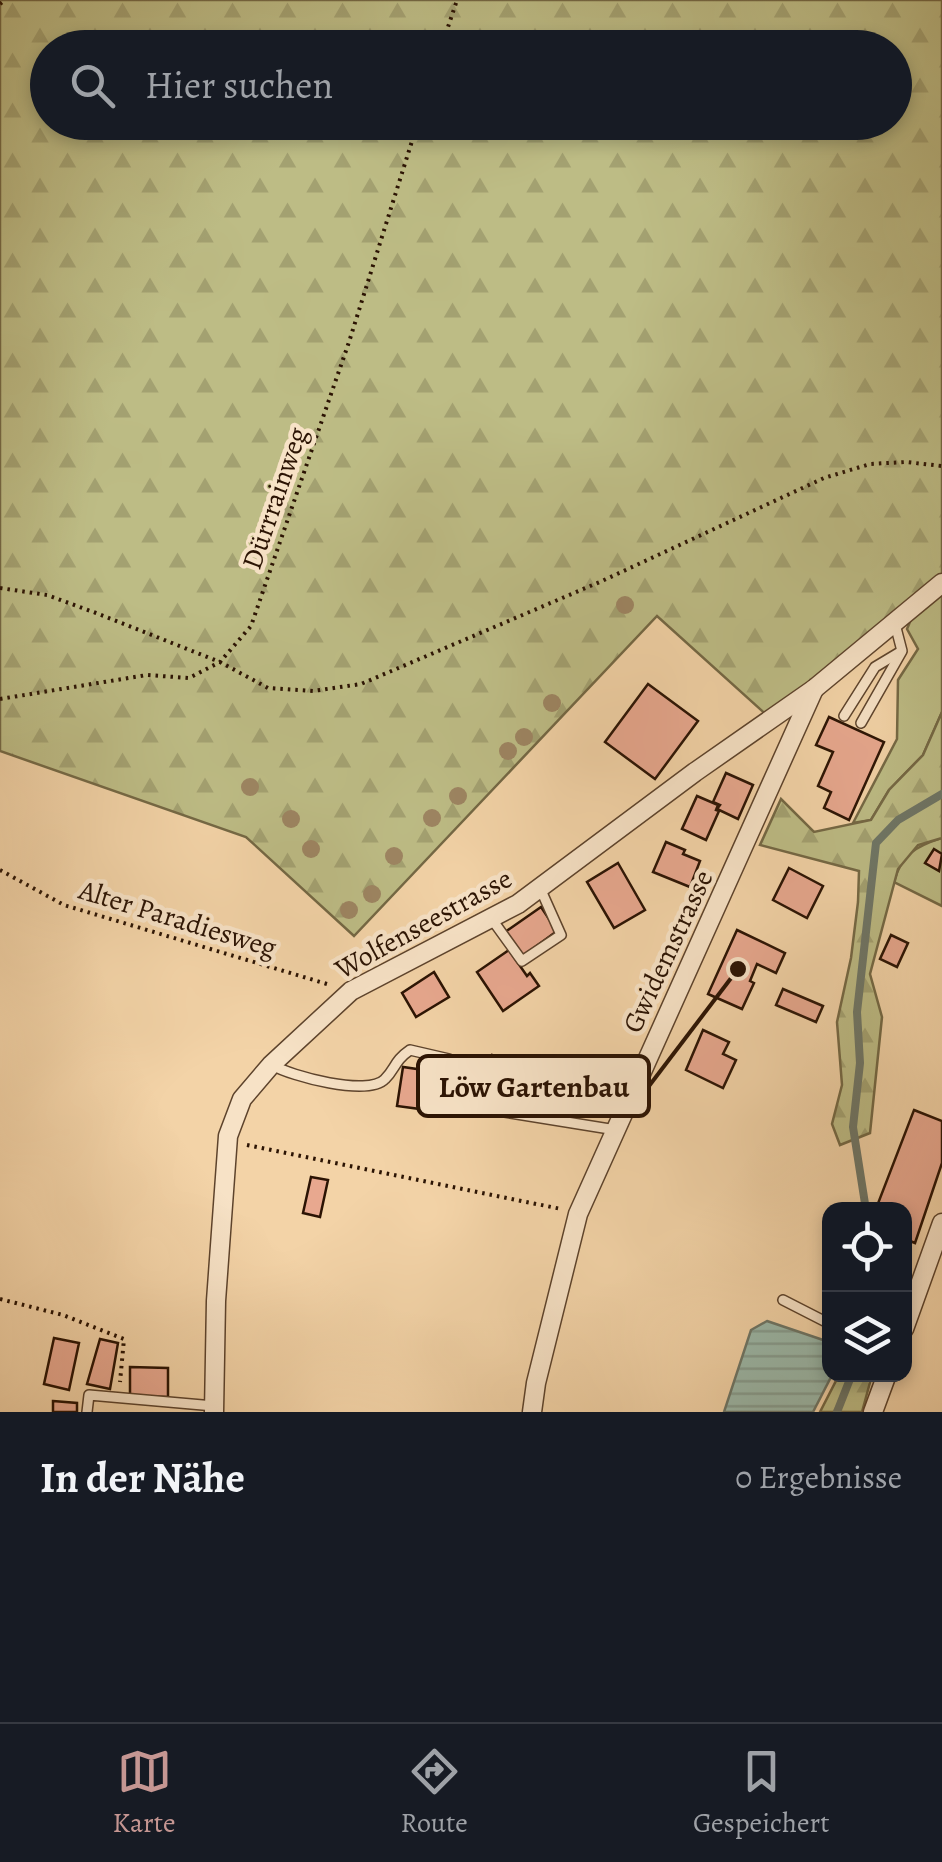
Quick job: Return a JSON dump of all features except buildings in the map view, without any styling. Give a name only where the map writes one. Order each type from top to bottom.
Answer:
[{"type":"street","name":"Wolfenseestrasse","points":[[214,1409],[216,1301],[228,1140],[242,1099],[271,1065],[351,990],[491,918],[540,888],[814,689],[942,582]]},
{"type":"street","name":"Gwidemstrasse","points":[[532,1412],[578,1214],[814,689]]},
{"type":"street","points":[[912,1307],[942,1223]]},
{"type":"street","points":[[873,1412],[884,1382]]},
{"type":"lane","points":[[860,723],[902,650],[894,621]]},
{"type":"lane","points":[[844,716],[876,667],[902,650]]},
{"type":"lane","points":[[491,918],[522,961],[561,935],[540,888]]},
{"type":"lane","points":[[271,1065],[287,1074],[368,1088],[384,1080],[396,1060],[410,1050],[449,1059],[456,1069],[462,1105]]},
{"type":"lane","points":[[430,1100],[616,1130]]},
{"type":"lane","points":[[783,1300],[822,1320]]},
{"type":"lane","points":[[87,1412],[89,1394],[214,1409]]},
{"type":"path","points":[[447,30],[457,0]]},
{"type":"path","name":"Dürrrainweg","points":[[220,662],[251,626],[349,342],[412,140]]},
{"type":"path","points":[[0,588],[47,594],[220,662],[268,688],[313,691],[361,684],[602,581],[824,478],[870,464],[942,466]]},
{"type":"path","points":[[0,699],[148,675],[189,678],[220,662]]},
{"type":"path","name":"Alter Paradiesweg","points":[[0,870],[64,905],[351,990]]},
{"type":"path","points":[[228,1140],[578,1214]]},
{"type":"path","points":[[0,1299],[63,1315],[124,1339],[119,1397]]},
{"type":"green space","points":[[0,0],[942,0],[942,583],[771,719],[657,616],[354,936],[246,837],[0,751]]},
{"type":"green space","points":[[942,588],[942,712],[923,755],[889,790],[871,820],[853,823],[897,739],[898,680],[918,649],[907,629],[912,617]]},
{"type":"green space","points":[[942,712],[942,838],[918,845],[898,869],[870,974],[882,1017],[870,1133],[840,1145],[832,1124],[842,1085],[837,1022],[851,958],[859,871],[760,845],[781,799],[814,832],[871,820],[889,790],[923,755]]},
{"type":"green space","points":[[942,838],[942,906],[894,882],[911,853]]},
{"type":"green space","points":[[835,1382],[870,1382],[862,1412],[820,1412]]},
{"type":"shaded area","points":[[767,1321],[822,1340],[822,1382],[828,1382],[813,1412],[724,1412],[751,1330]]},
{"type":"waterway","points":[[865,1202],[853,1127],[860,1063],[857,1012],[876,843],[898,820],[942,794]]},
{"type":"waterway","points":[[837,1412],[849,1382]]},
{"type":"place","name":"Löw Gartenbau","points":[[738,969]]}]
